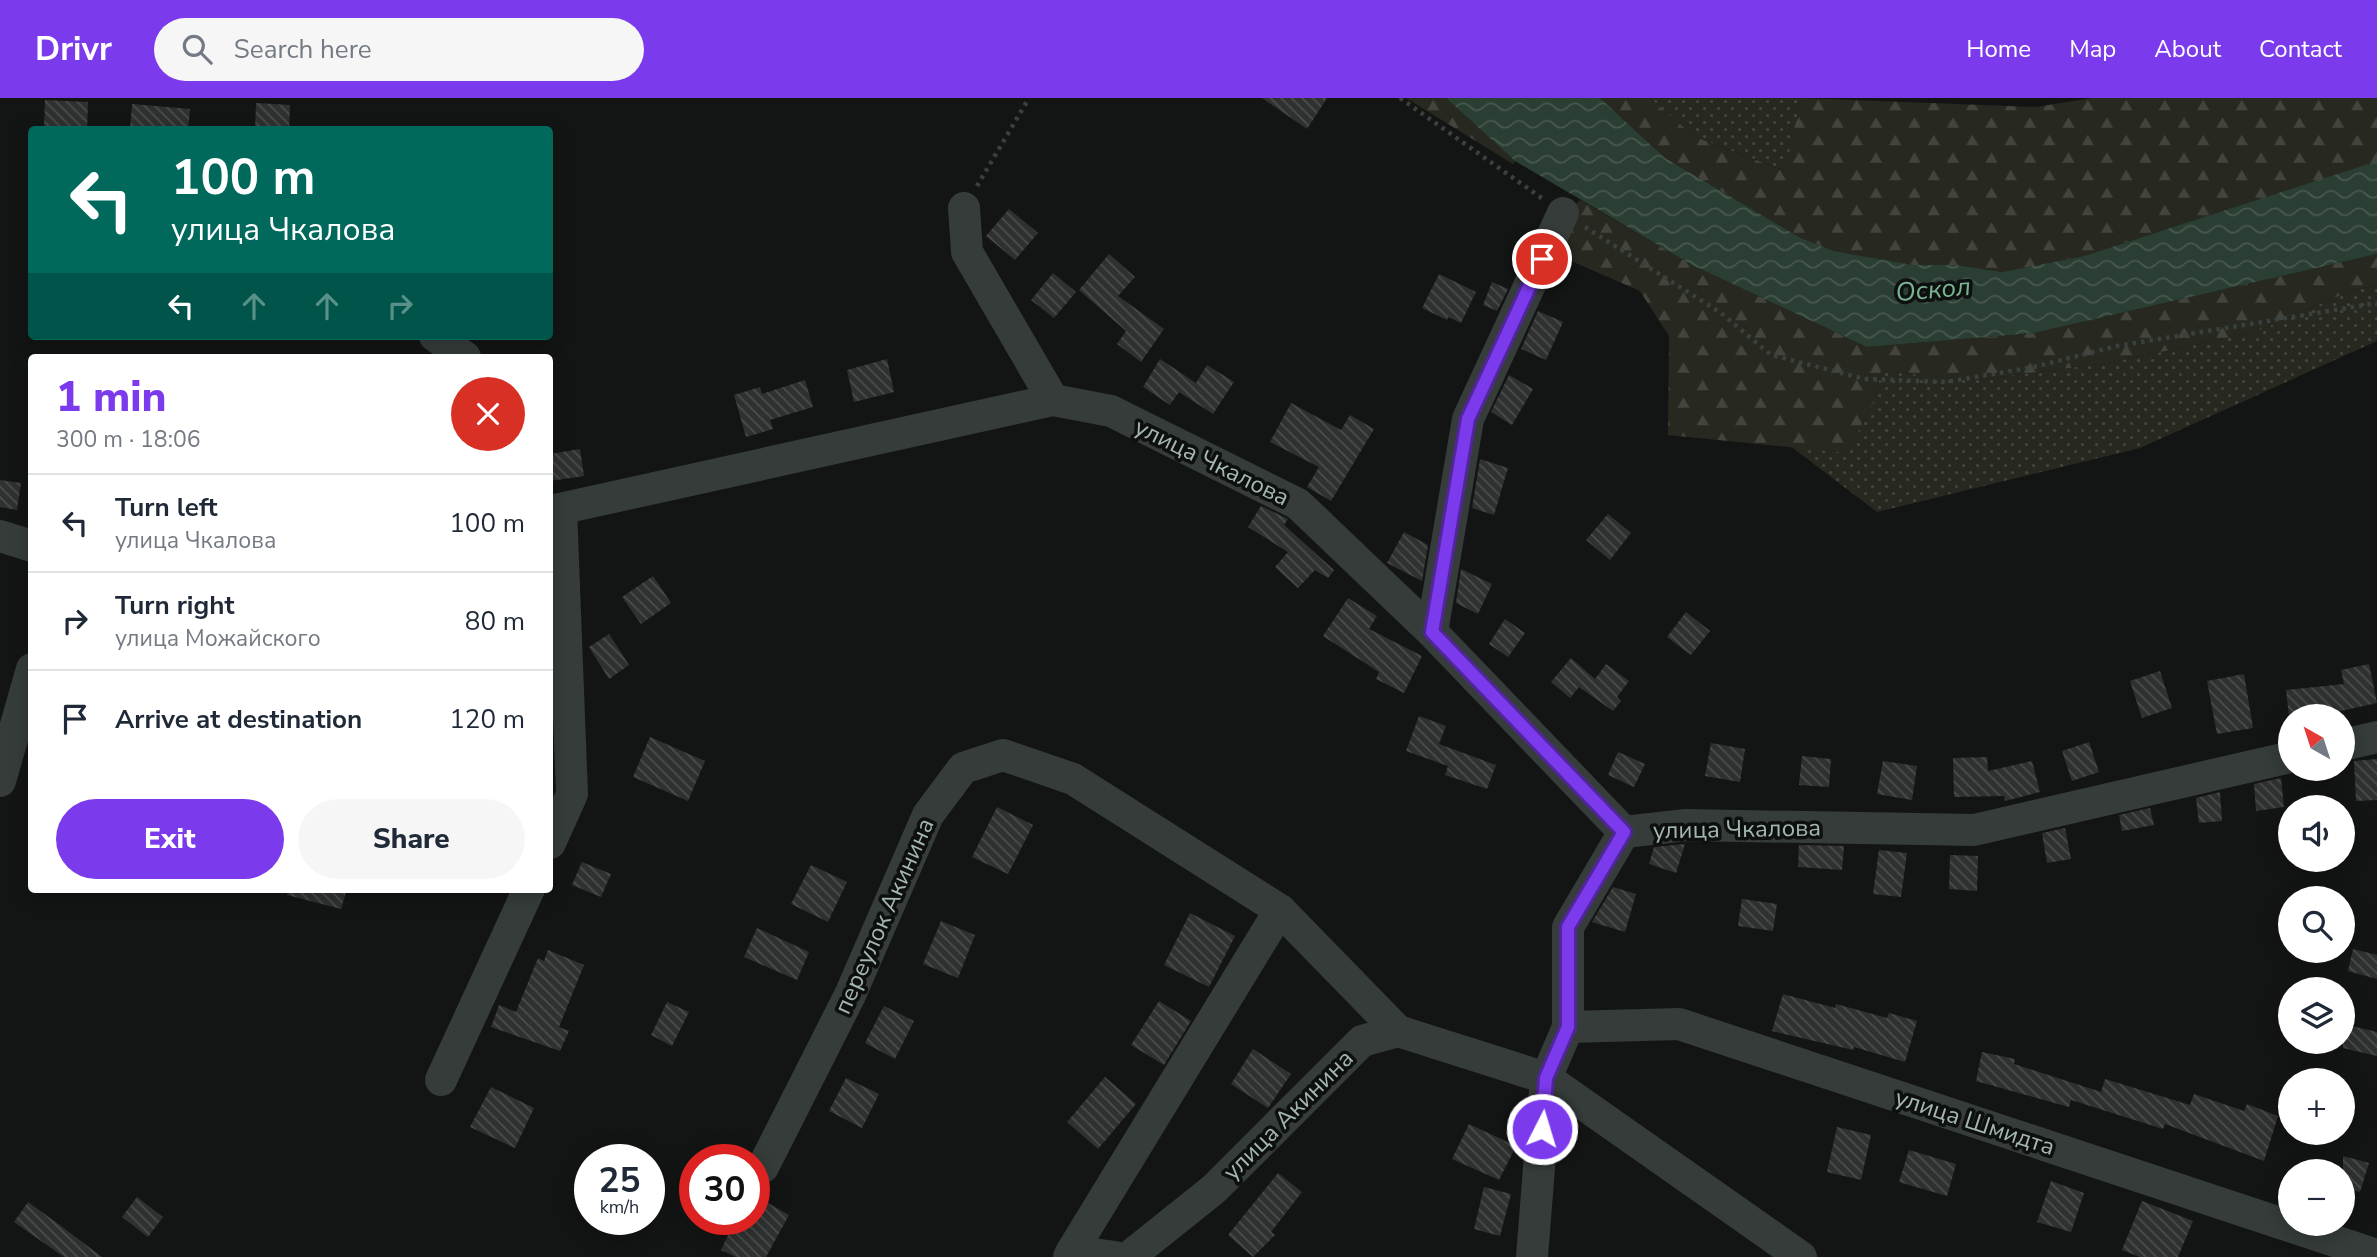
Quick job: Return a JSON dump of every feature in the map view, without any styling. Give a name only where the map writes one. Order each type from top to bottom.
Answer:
[{"type":"street","points":[[964,208],[967,252],[1053,400]]},
{"type":"street","points":[[1432,632],[1468,419],[1563,213]]},
{"type":"street","points":[[441,340],[461,354]]},
{"type":"street","name":"улица Чкалова","points":[[555,510],[1053,400],[1111,411],[1298,504],[1432,632],[1624,832],[1686,825],[1974,830],[2278,760]]},
{"type":"street","points":[[553,836],[572,794],[555,510]]},
{"type":"street","points":[[0,536],[28,545]]},
{"type":"street","points":[[0,781],[28,683]]},
{"type":"street","points":[[2356,742],[2377,737]]},
{"type":"street","name":"переулок Акинина","points":[[770,1153],[850,995],[928,815],[963,768],[1003,755],[1073,779],[1280,910],[1398,1031]]},
{"type":"street","points":[[1532,1257],[1546,1078],[1568,1027],[1568,927],[1624,832]]},
{"type":"street","points":[[441,1080],[526,893]]},
{"type":"street","points":[[1115,1257],[1070,1254],[1280,910]]},
{"type":"street","name":"улица Шмидта","points":[[1568,1027],[1679,1024],[2377,1255]]},
{"type":"street","points":[[1398,1031],[1546,1078],[1801,1257]]},
{"type":"street","name":"улица Акинина","points":[[1129,1257],[1214,1189],[1362,1041],[1398,1031]]},
{"type":"path","points":[[964,208],[1029,98]]},
{"type":"path","points":[[1400,98],[1563,213],[1721,313],[1771,355],[1865,379],[1946,382],[2034,367],[2117,346],[2377,303]]},
{"type":"green space","points":[[1406,98],[1446,98],[1515,161],[1513,164]]},
{"type":"green space","points":[[1600,98],[1650,98],[1695,137],[1785,171],[1801,98],[2036,107],[2092,98],[2377,98],[2377,161],[2084,256],[2002,272],[1956,265],[1913,265],[1834,251],[1801,238],[1665,158]]},
{"type":"green space","points":[[1650,98],[1801,98],[1786,171],[1695,137]]},
{"type":"green space","points":[[1580,200],[1692,265],[1867,347],[2034,333],[2377,254],[2377,286],[2355,289],[2253,333],[2107,363],[1975,380],[1881,371],[1875,399],[1847,453],[1668,435],[1669,336],[1640,291],[1562,257],[1570,210]]},
{"type":"green space","points":[[2377,286],[2377,341],[2140,448],[1877,512],[1789,445],[1847,453],[1875,399],[1881,371],[1975,380],[2107,363],[2253,333],[2355,289]]},
{"type":"water","name":"Оскол","points":[[1446,98],[1600,98],[1665,158],[1801,238],[1834,251],[1913,265],[1956,265],[2002,272],[2084,256],[2377,161],[2377,254],[2034,333],[1867,347],[1692,265],[1515,161]]},
{"type":"building","points":[[1262,98],[1327,98],[1307,129]]},
{"type":"building","points":[[45,100],[88,102],[87,126],[44,126]]},
{"type":"building","points":[[256,103],[290,105],[289,126],[255,126]]},
{"type":"building","points":[[132,104],[190,109],[188,126],[130,126]]},
{"type":"building","points":[[1009,209],[1038,233],[1015,260],[986,236]]},
{"type":"building","points":[[1109,254],[1135,277],[1118,296],[1164,329],[1141,362],[1117,344],[1126,331],[1079,290]]},
{"type":"building","points":[[1053,273],[1076,292],[1054,318],[1031,300]]},
{"type":"building","points":[[1439,274],[1476,292],[1461,323],[1448,317],[1447,320],[1422,308]]},
{"type":"building","points":[[1492,282],[1508,289],[1497,311],[1483,305]]},
{"type":"building","points":[[1538,311],[1563,322],[1546,360],[1521,349]]},
{"type":"building","points":[[887,359],[894,392],[854,402],[847,370]]},
{"type":"building","points":[[1160,359],[1196,383],[1207,365],[1234,382],[1213,414],[1179,392],[1170,405],[1143,387]]},
{"type":"building","points":[[1509,375],[1533,389],[1512,425],[1491,412]]},
{"type":"building","points":[[805,380],[813,407],[770,420],[773,429],[746,437],[734,395],[760,387],[762,394]]},
{"type":"building","points":[[1291,403],[1341,430],[1350,415],[1374,429],[1331,501],[1307,487],[1319,467],[1270,442]]},
{"type":"building","points":[[580,449],[584,476],[553,481],[553,454]]},
{"type":"building","points":[[1480,459],[1508,468],[1494,515],[1472,508]]},
{"type":"building","points":[[0,480],[21,483],[17,510],[0,507]]},
{"type":"building","points":[[1261,506],[1288,519],[1284,525],[1334,570],[1328,578],[1315,570],[1298,588],[1275,567],[1288,552],[1248,527]]},
{"type":"building","points":[[1608,514],[1631,533],[1610,560],[1586,540]]},
{"type":"building","points":[[1404,532],[1428,545],[1422,581],[1387,563]]},
{"type":"building","points":[[1461,569],[1492,584],[1478,614],[1456,603]]},
{"type":"building","points":[[653,576],[671,603],[641,624],[622,597]]},
{"type":"building","points":[[1348,598],[1377,616],[1369,629],[1422,656],[1404,693],[1376,679],[1379,672],[1323,636]]},
{"type":"building","points":[[1686,612],[1710,631],[1691,655],[1667,637]]},
{"type":"building","points":[[1505,619],[1525,633],[1508,657],[1489,644]]},
{"type":"building","points":[[609,634],[629,665],[609,679],[589,647]]},
{"type":"building","points":[[1571,658],[1595,679],[1606,664],[1629,681],[1617,697],[1621,701],[1613,711],[1579,687],[1570,698],[1551,682]]},
{"type":"building","points":[[2369,664],[2377,703],[2356,708],[2356,704],[2288,704],[2286,690],[2344,684],[2341,670]]},
{"type":"building","points":[[2160,671],[2172,708],[2142,718],[2130,681]]},
{"type":"building","points":[[2244,674],[2253,728],[2217,734],[2207,681]]},
{"type":"building","points":[[1419,716],[1446,726],[1439,744],[1496,765],[1487,789],[1445,775],[1448,766],[1406,751]]},
{"type":"building","points":[[650,737],[705,761],[688,801],[633,777]]},
{"type":"building","points":[[2089,742],[2099,772],[2072,781],[2062,751]]},
{"type":"building","points":[[1711,743],[1745,749],[1740,782],[1705,776]]},
{"type":"building","points":[[1618,752],[1645,764],[1634,787],[1608,775]]},
{"type":"building","points":[[1802,756],[1831,759],[1829,787],[1799,785]]},
{"type":"building","points":[[1987,757],[1988,771],[2032,761],[2040,792],[2005,801],[2004,796],[1954,797],[1953,758]]},
{"type":"building","points":[[2377,759],[2377,800],[2356,801],[2356,761]]},
{"type":"building","points":[[1883,761],[1917,766],[1912,800],[1877,794]]},
{"type":"building","points":[[2278,779],[2281,781],[2283,795],[2278,795],[2278,808],[2256,811],[2254,784]]},
{"type":"building","points":[[2220,792],[2222,821],[2199,823],[2196,798]]},
{"type":"building","points":[[997,807],[1033,825],[1008,874],[972,857]]},
{"type":"building","points":[[2150,808],[2154,825],[2122,831],[2119,815]]},
{"type":"building","points":[[2065,828],[2071,859],[2047,863],[2042,833]]},
{"type":"building","points":[[1685,844],[1676,873],[1649,864],[1654,847]]},
{"type":"building","points":[[1799,845],[1844,846],[1842,870],[1798,867]]},
{"type":"building","points":[[1879,850],[1907,853],[1901,897],[1873,894]]},
{"type":"building","points":[[1950,855],[1978,856],[1977,891],[1949,889]]},
{"type":"building","points":[[582,862],[611,874],[601,897],[572,885]]},
{"type":"building","points":[[811,865],[847,882],[828,922],[791,904]]},
{"type":"building","points":[[1613,887],[1636,894],[1625,932],[1592,922]]},
{"type":"building","points":[[287,893],[346,893],[341,909]]},
{"type":"building","points":[[1742,899],[1777,904],[1773,931],[1738,926]]},
{"type":"building","points":[[1190,913],[1235,936],[1209,987],[1164,965]]},
{"type":"building","points":[[941,921],[975,935],[958,978],[923,964]]},
{"type":"building","points":[[757,928],[809,952],[797,980],[744,957]]},
{"type":"building","points":[[548,950],[584,965],[559,1027],[569,1031],[560,1051],[491,1027],[499,1005],[516,1012],[538,958],[544,961]]},
{"type":"building","points":[[2355,950],[2377,955],[2377,979],[2348,971],[2350,963],[2355,963]]},
{"type":"building","points":[[1783,994],[1835,1008],[1836,1004],[1887,1018],[1889,1013],[1917,1021],[1905,1062],[1854,1047],[1853,1050],[1772,1031]]},
{"type":"building","points":[[1159,1001],[1191,1021],[1164,1065],[1131,1045]]},
{"type":"building","points":[[667,1002],[689,1012],[672,1046],[651,1035]]},
{"type":"building","points":[[884,1006],[914,1021],[895,1059],[865,1043]]},
{"type":"building","points":[[2355,1027],[2377,1032],[2377,1056],[2355,1051]]},
{"type":"building","points":[[1253,1049],[1291,1074],[1268,1108],[1231,1084]]},
{"type":"building","points":[[1982,1052],[2015,1059],[2014,1064],[2101,1092],[2105,1079],[2190,1105],[2194,1094],[2244,1111],[2247,1104],[2278,1116],[2264,1161],[2165,1124],[2163,1129],[2071,1100],[2069,1107],[1976,1081]]},
{"type":"building","points":[[1105,1077],[1136,1104],[1098,1149],[1067,1122]]},
{"type":"building","points":[[846,1078],[879,1094],[862,1128],[829,1111]]},
{"type":"building","points":[[491,1087],[534,1108],[515,1148],[470,1127]]},
{"type":"building","points":[[1469,1124],[1516,1146],[1499,1180],[1452,1159]]},
{"type":"building","points":[[1837,1127],[1871,1135],[1861,1180],[1827,1172]]},
{"type":"building","points":[[1909,1150],[1956,1164],[1947,1196],[1899,1182]]},
{"type":"building","points":[[2355,1159],[2369,1163],[2360,1192],[2355,1191]]},
{"type":"building","points":[[1278,1173],[1302,1192],[1271,1232],[1275,1235],[1253,1257],[1228,1235]]},
{"type":"building","points":[[2051,1181],[2084,1193],[2071,1232],[2037,1222]]},
{"type":"building","points":[[1484,1187],[1511,1194],[1500,1236],[1474,1229]]},
{"type":"building","points":[[137,1197],[163,1217],[148,1237],[122,1217]]},
{"type":"building","points":[[2142,1201],[2193,1221],[2178,1257],[2140,1257],[2122,1250]]},
{"type":"building","points":[[28,1202],[102,1257],[64,1257],[14,1222]]},
{"type":"building","points":[[770,1204],[789,1215],[766,1257],[736,1257],[721,1250],[728,1235],[770,1235]]},
{"type":"route","points":[[1542,259],[1468,419],[1432,632],[1624,832],[1568,927],[1568,1027],[1546,1078],[1542,1129]]}]
